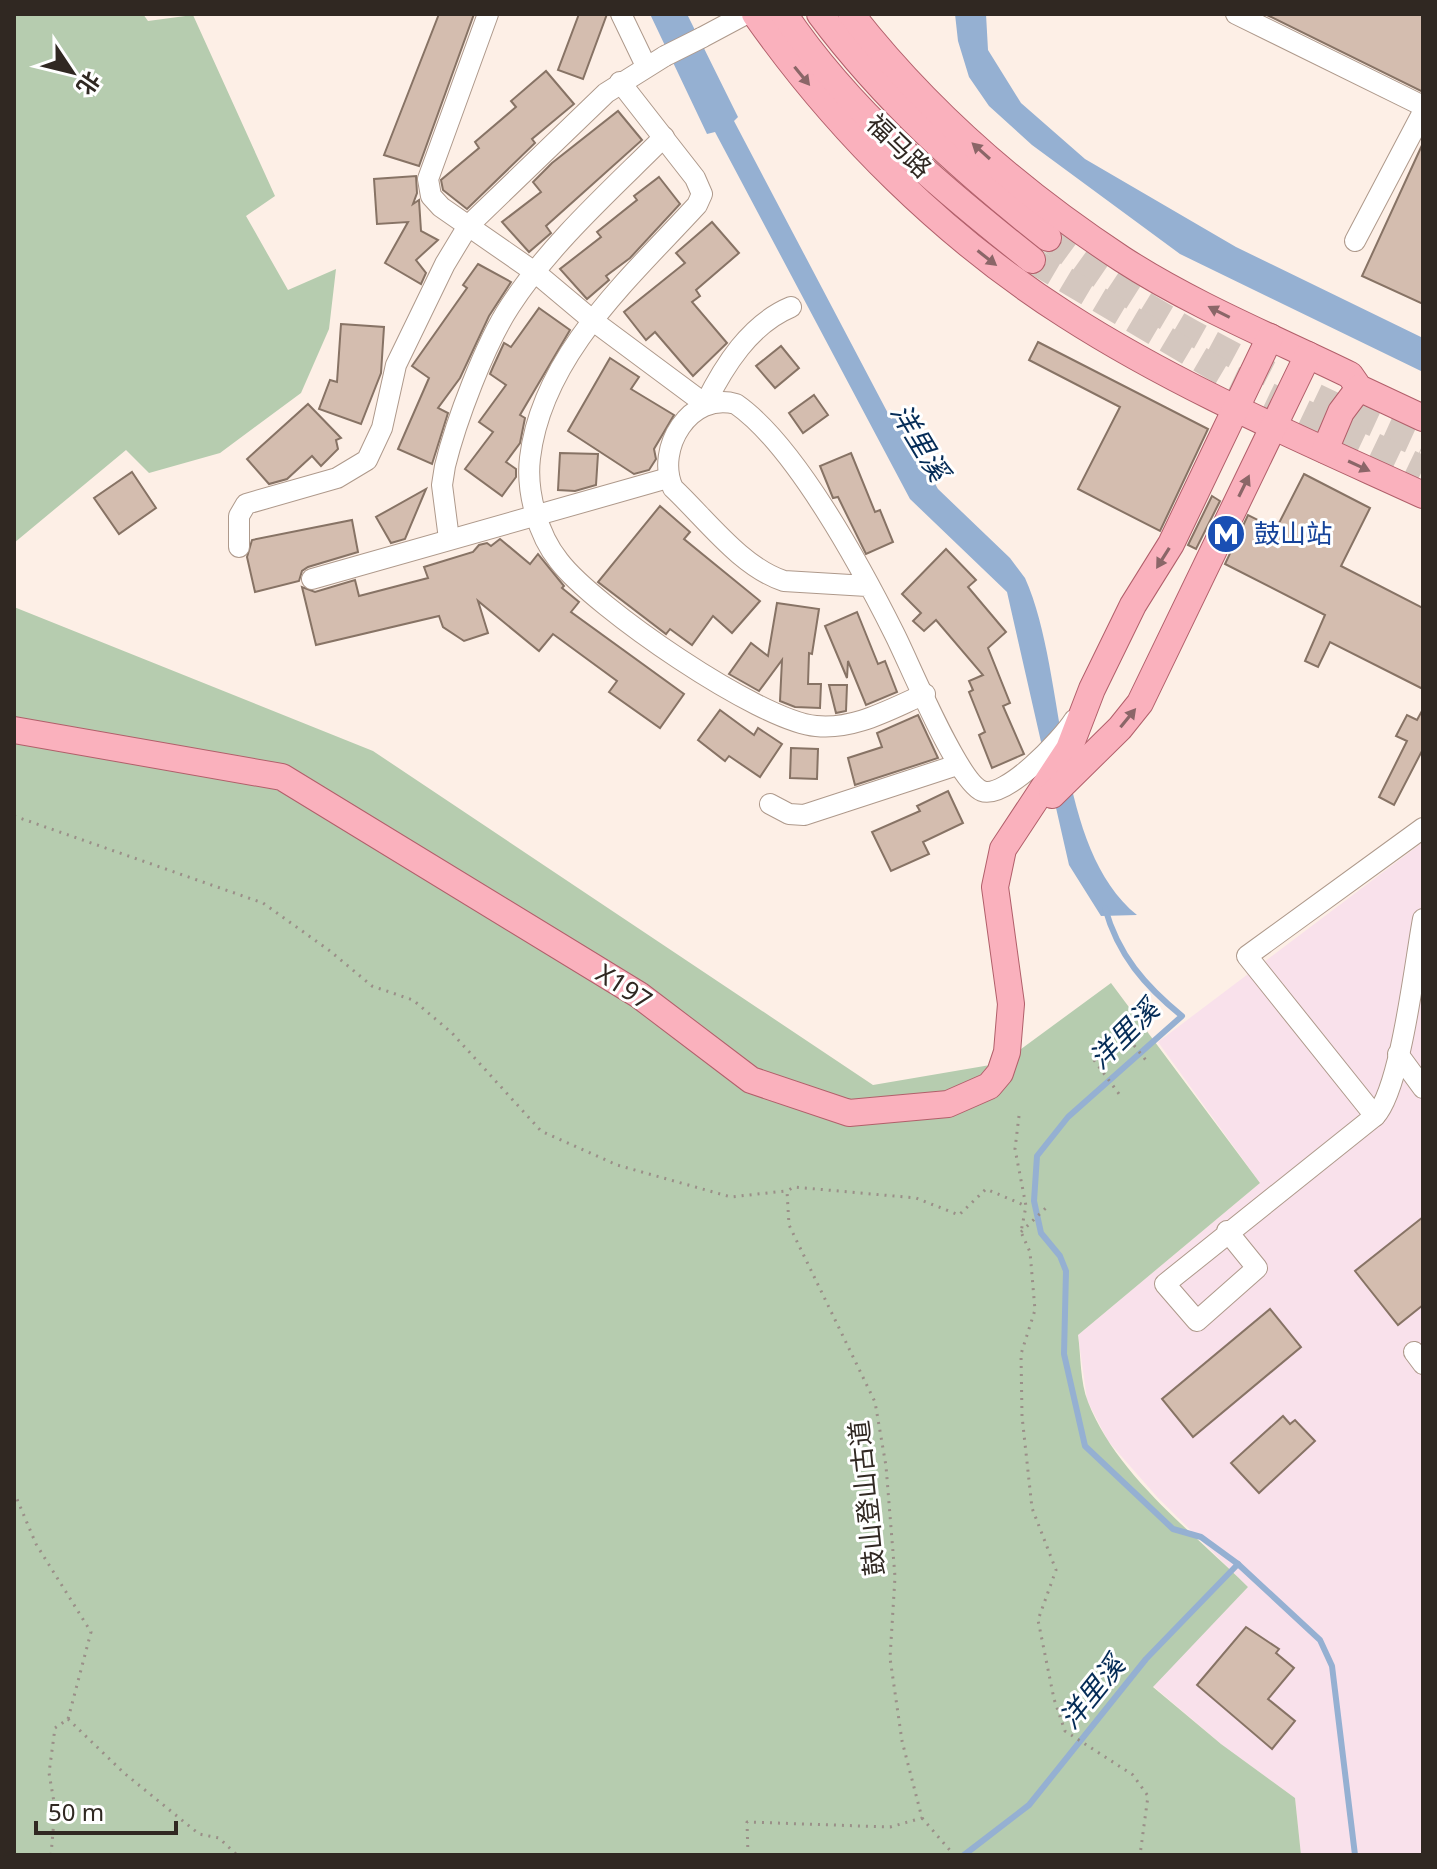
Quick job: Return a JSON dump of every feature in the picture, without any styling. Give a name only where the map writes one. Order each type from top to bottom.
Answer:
[{"type":"main road","points":[[755,14],[835,115],[947,226],[1066,316],[1273,427],[1423,495]]},
{"type":"main road","name":"福马路","points":[[784,14],[841,87],[902,152],[1032,260]]},
{"type":"main road","name":"福马路","points":[[820,14],[862,68],[918,128],[980,184],[1048,238]]},
{"type":"main road","points":[[851,14],[936,108],[1028,192],[1123,260],[1350,375],[1359,388],[1423,418]]},
{"type":"main road","points":[[1070,753],[1092,689],[1133,605],[1171,544],[1270,337]]},
{"type":"main road","points":[[1070,753],[1140,703],[1308,355]]},
{"type":"main road","points":[[1325,450],[1341,412],[1359,388]]},
{"type":"main road","name":"X197","points":[[14,730],[282,777],[639,995],[751,1080],[849,1113],[948,1104],[982,1091],[1000,1073],[1010,1035],[1011,1004],[995,887],[998,862],[1014,830],[1041,800],[1070,753]]},
{"type":"street","points":[[488,14],[428,179],[435,202],[536,273],[592,320],[705,404],[726,401],[745,410],[797,469],[867,586],[925,694],[957,765],[974,787],[989,793],[1003,788],[1033,763],[1070,753]]},
{"type":"street","points":[[621,14],[646,66]]},
{"type":"street","points":[[239,547],[239,516],[246,504],[337,478],[367,460],[382,428],[396,365],[445,264],[468,226],[620,82],[746,14]]},
{"type":"street","points":[[1236,14],[1423,109],[1355,241]]},
{"type":"street","points":[[620,82],[700,187],[701,200],[592,320],[557,378],[533,440],[529,478],[537,515],[557,559],[583,585],[696,668],[768,713],[817,727],[847,725],[925,694]]},
{"type":"street","points":[[449,539],[442,485],[448,455],[501,320],[536,273],[664,137]]},
{"type":"street","points":[[791,307],[757,329],[720,375],[705,404],[680,427],[669,456],[668,478],[673,488],[742,555],[772,577],[784,581],[867,586]]},
{"type":"street","points":[[312,579],[668,478]]},
{"type":"street","points":[[770,804],[789,814],[804,815],[957,765]]},
{"type":"street","points":[[1375,1116],[1247,956],[1421,829]]},
{"type":"street","points":[[1227,1231],[1257,1268],[1197,1321],[1165,1284],[1227,1231],[1375,1116],[1386,1100],[1398,1054],[1423,919]]},
{"type":"street","points":[[1398,1054],[1423,1088]]},
{"type":"path","points":[[14,816],[263,903],[330,951],[372,986],[413,1000],[452,1033],[541,1131],[617,1165],[731,1197],[787,1191],[794,1187],[916,1198],[959,1215],[986,1189],[1026,1206]]},
{"type":"path","points":[[1124,1033],[1149,1064]]},
{"type":"path","points":[[1094,1060],[1122,1098]]},
{"type":"path","points":[[1019,1116],[1015,1149],[1026,1206],[1021,1232],[1030,1252],[1035,1310],[1021,1354],[1027,1462],[1032,1508],[1056,1570],[1038,1620],[1054,1699],[1065,1731],[1133,1775],[1148,1796],[1140,1855]]},
{"type":"path","name":"鼓山登山古道","points":[[787,1191],[789,1225],[875,1402],[886,1466],[895,1577],[890,1658],[902,1741],[922,1818]]},
{"type":"path","points":[[1021,1232],[1049,1205]]},
{"type":"path","points":[[14,1492],[36,1544],[91,1632],[68,1719],[55,1728],[49,1773],[55,1808],[51,1855]]},
{"type":"path","points":[[68,1719],[124,1773],[199,1834],[219,1838],[237,1855]]},
{"type":"path","points":[[748,1855],[747,1822],[890,1827],[922,1818],[954,1855]]},
{"type":"shaded area","points":[[1423,842],[1423,1855],[1301,1855],[1295,1798],[1221,1744],[1153,1686],[1248,1587],[1158,1498],[1108,1441],[1087,1400],[1078,1335],[1260,1183],[1158,1042]]},
{"type":"green space","points":[[14,14],[143,14],[148,21],[193,15],[275,196],[246,216],[288,290],[336,269],[329,329],[301,393],[220,453],[149,473],[126,450],[14,543]]},
{"type":"green space","points":[[14,607],[373,751],[873,1085],[1002,1063],[1111,983],[1260,1183],[1078,1335],[1083,1386],[1101,1429],[1137,1479],[1248,1587],[1153,1687],[1221,1744],[1295,1798],[1301,1855],[14,1855]]},
{"type":"water","points":[[650,14],[687,14],[738,117],[734,121],[891,419],[897,416],[938,489],[1010,558],[1025,578],[1039,617],[1065,757],[1090,847],[1110,885],[1137,915],[1101,916],[1069,865],[1007,592],[910,499],[715,132],[707,134]]},
{"type":"water","points":[[955,14],[986,14],[988,50],[1021,103],[1085,159],[1236,247],[1423,338],[1423,372],[1180,254],[1032,145],[989,106],[969,77],[958,41]]},
{"type":"building","points":[[439,14],[474,14],[419,166],[384,155]]},
{"type":"building","points":[[579,14],[607,14],[583,79],[558,70]]},
{"type":"building","points":[[1265,14],[1423,14],[1423,92]]},
{"type":"building","points":[[546,71],[574,104],[532,139],[535,143],[467,209],[443,190],[441,180],[479,148],[475,142],[516,107],[511,101]]},
{"type":"building","points":[[618,111],[642,140],[546,226],[551,233],[529,252],[502,222],[541,192],[533,182],[552,163]]},
{"type":"building","points":[[1423,143],[1423,304],[1362,276]]},
{"type":"building","points":[[416,176],[417,193],[413,204],[419,200],[421,231],[438,240],[416,260],[426,273],[421,284],[385,263],[408,222],[377,224],[374,179]]},
{"type":"building","points":[[659,177],[680,204],[630,258],[606,276],[609,280],[587,299],[560,269],[601,237],[597,232],[637,200],[634,196]]},
{"type":"building","points":[[712,222],[739,253],[696,290],[700,296],[692,302],[727,343],[693,376],[655,332],[646,340],[624,312],[685,263],[676,253]]},
{"type":"building","points":[[478,264],[511,282],[489,316],[460,378],[438,408],[448,413],[432,464],[398,449],[429,378],[412,366],[467,288],[463,285]]},
{"type":"building","points":[[539,308],[570,330],[520,415],[525,418],[520,443],[506,462],[516,469],[516,477],[502,496],[465,469],[493,432],[479,422],[506,385],[490,374],[504,343],[511,347]]},
{"type":"building","points":[[341,324],[384,327],[381,373],[361,424],[319,409],[330,380],[337,382]]},
{"type":"building","points":[[1038,342],[1208,429],[1160,531],[1078,489],[1120,407],[1029,360]]},
{"type":"building","points":[[781,346],[799,368],[775,388],[756,366]]},
{"type":"building","points":[[610,358],[639,377],[631,389],[674,415],[654,449],[656,459],[649,470],[634,474],[568,431]]},
{"type":"building","points":[[814,395],[828,415],[803,433],[789,413]]},
{"type":"building","points":[[308,404],[341,438],[336,440],[338,449],[321,466],[312,456],[287,479],[269,484],[247,459]]},
{"type":"building","points":[[560,453],[598,454],[596,485],[575,491],[558,490]]},
{"type":"building","points":[[851,453],[875,512],[880,510],[893,542],[866,554],[838,497],[833,498],[820,466]]},
{"type":"building","points":[[132,472],[156,508],[119,534],[94,498]]},
{"type":"building","points":[[1304,474],[1370,508],[1341,566],[1423,608],[1423,689],[1330,642],[1318,667],[1305,661],[1325,615],[1225,564],[1248,515],[1276,529]]},
{"type":"building","points":[[426,489],[405,539],[391,543],[376,517]]},
{"type":"building","points":[[1212,496],[1220,501],[1196,549],[1188,545]]},
{"type":"building","points":[[660,506],[690,532],[684,539],[760,601],[732,633],[713,616],[692,645],[670,629],[666,634],[598,582]]},
{"type":"building","points":[[352,520],[358,552],[308,567],[302,571],[299,581],[255,592],[247,557],[252,540]]},
{"type":"building","points":[[500,539],[530,564],[538,554],[564,586],[562,588],[579,602],[571,612],[684,694],[660,728],[609,692],[617,681],[553,634],[539,651],[478,601],[488,633],[464,641],[443,627],[439,616],[316,645],[302,587],[315,592],[355,580],[359,596],[428,578],[424,567],[473,552],[479,545],[487,543],[491,546]]},
{"type":"building","points":[[946,549],[976,580],[968,587],[1006,632],[988,648],[1010,703],[1003,706],[1024,754],[992,768],[979,735],[985,732],[969,692],[973,690],[969,681],[983,675],[936,620],[924,631],[913,621],[921,613],[902,594]]},
{"type":"building","points":[[777,603],[819,609],[812,654],[809,653],[808,684],[821,684],[820,708],[795,707],[780,701],[782,660],[759,691],[729,674],[751,643],[768,656]]},
{"type":"building","points":[[857,612],[878,664],[885,661],[897,692],[866,705],[848,661],[847,678],[825,626]]},
{"type":"building","points":[[829,685],[847,685],[846,711],[836,713]]},
{"type":"building","points":[[1423,709],[1423,749],[1394,805],[1379,797],[1407,741],[1396,736],[1407,715],[1417,720]]},
{"type":"building","points":[[720,710],[754,735],[758,728],[782,744],[760,777],[729,756],[725,761],[698,740]]},
{"type":"building","points":[[918,715],[938,758],[855,785],[848,758],[882,747],[877,733]]},
{"type":"building","points":[[791,748],[818,749],[817,779],[790,778]]},
{"type":"building","points":[[948,791],[963,823],[923,842],[929,854],[891,871],[872,832],[920,811],[917,806]]},
{"type":"building","points":[[1423,1217],[1423,1305],[1398,1325],[1355,1271]]},
{"type":"building","points":[[1270,1309],[1301,1347],[1193,1437],[1162,1399]]},
{"type":"building","points":[[1283,1416],[1290,1424],[1295,1420],[1315,1441],[1259,1493],[1231,1463]]},
{"type":"building","points":[[1246,1627],[1279,1649],[1276,1653],[1294,1668],[1268,1699],[1295,1721],[1272,1749],[1197,1685]]},
{"type":"waterway","name":"洋里溪","points":[[964,1855],[1029,1805],[1146,1659],[1238,1564],[1201,1537],[1173,1529],[1085,1446],[1064,1354],[1066,1271],[1060,1256],[1041,1233],[1034,1201],[1037,1156],[1068,1117],[1182,1016],[1134,968],[1117,940],[1105,908]]},
{"type":"waterway","points":[[1238,1564],[1320,1640],[1332,1666],[1355,1855]]},
{"type":"tunnel","points":[[1048,238],[1091,270],[1182,327],[1325,401],[1423,446]]},
{"type":"tunnel","points":[[1032,260],[1230,377],[1423,469]]},
{"type":"place","name":"鼓山站","points":[[1226,534]]}]
